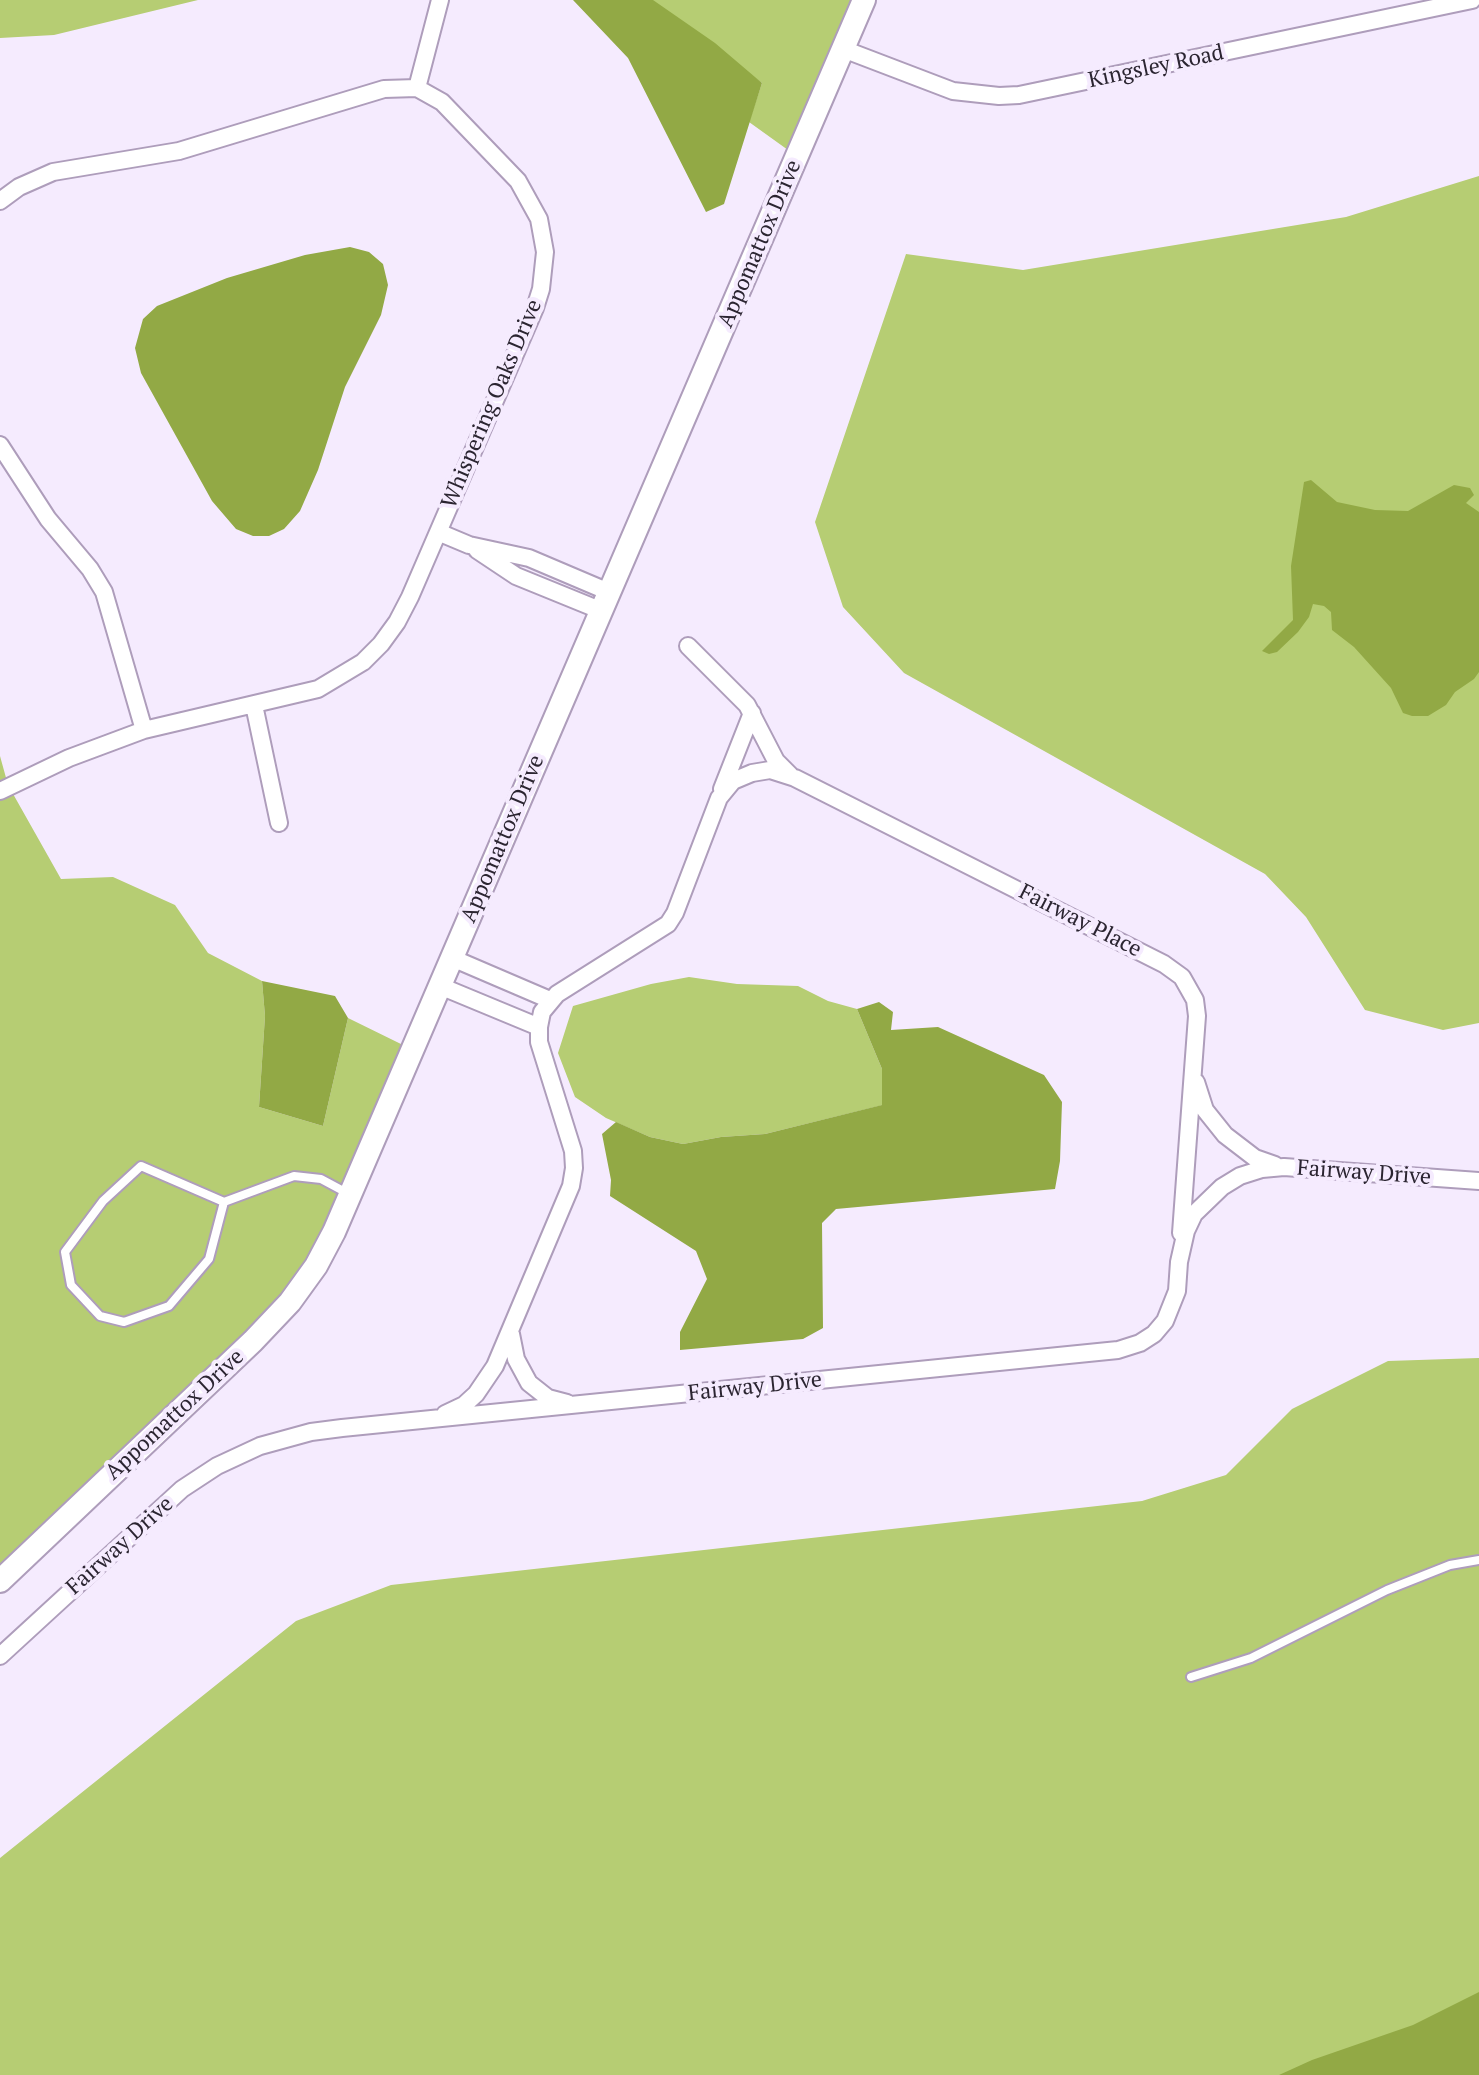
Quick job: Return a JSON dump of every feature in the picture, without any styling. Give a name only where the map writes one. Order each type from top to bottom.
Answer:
[{"type":"street","points":[[0,201],[19,187],[53,172],[179,151],[384,89],[417,88],[440,0]]},
{"type":"street","name":"Appomattox Drive","points":[[0,1581],[253,1341],[290,1302],[316,1266],[350,1195],[864,0]]},
{"type":"street","name":"Kingsley Road","points":[[843,49],[953,91],[1019,95],[1472,0]]},
{"type":"street","name":"Whispering Oaks Drive","points":[[0,791],[69,758],[144,730],[318,689],[363,662],[397,622],[535,308],[541,289],[545,252],[539,219],[518,181],[442,102],[417,88]]},
{"type":"street","points":[[0,445],[48,519],[99,582],[144,730]]},
{"type":"street","name":"Whispering Oaks Drive","points":[[438,532],[469,545],[516,576],[606,602]]},
{"type":"street","points":[[688,646],[738,694],[752,713],[782,770],[795,778]]},
{"type":"street","points":[[254,705],[279,823]]},
{"type":"street","points":[[427,1420],[452,1412],[476,1394],[495,1366],[571,1186],[573,1151],[539,1042],[542,1012],[550,1000],[668,924],[675,913],[752,713]]},
{"type":"street","name":"Fairway Place","points":[[719,798],[733,781],[752,773],[770,770],[795,778],[1175,970],[1195,1000],[1197,1016],[1179,1262]]},
{"type":"street","points":[[452,958],[550,1000]]},
{"type":"street","points":[[440,986],[539,1027]]},
{"type":"street","points":[[1194,1058],[1199,1097],[1213,1121],[1248,1154],[1284,1167]]},
{"type":"street","name":"Fairway Drive","points":[[0,1656],[165,1504],[217,1466],[260,1446],[311,1432],[1118,1350],[1140,1343],[1154,1334],[1165,1321],[1177,1291],[1179,1262],[1186,1231],[1194,1214],[1222,1187],[1250,1172],[1284,1167],[1479,1181]]},
{"type":"street","points":[[511,1333],[516,1359],[529,1383],[548,1398],[576,1405]]},
{"type":"lane","points":[[224,1202],[209,1259],[169,1306],[124,1322],[100,1316],[71,1285],[65,1252],[103,1201],[141,1166],[224,1202],[294,1176],[321,1179],[350,1195]]},
{"type":"lane","points":[[1191,1677],[1251,1658],[1387,1590],[1450,1565],[1479,1560]]},
{"type":"shaded area","points":[[0,0],[198,0],[54,35],[0,38]]},
{"type":"shaded area","points":[[573,0],[653,0],[715,43],[762,83],[724,204],[706,212],[628,58]]},
{"type":"shaded area","points":[[645,0],[853,0],[788,150],[749,122],[762,83]]},
{"type":"shaded area","points":[[1479,176],[1479,1023],[1443,1030],[1365,1010],[1306,917],[1265,874],[904,673],[843,607],[815,522],[906,254],[1023,270],[1346,217]]},
{"type":"shaded area","points":[[350,247],[369,252],[383,264],[388,285],[381,315],[345,387],[318,470],[300,511],[284,529],[269,536],[253,536],[236,529],[212,501],[141,373],[135,348],[143,319],[157,306],[227,278],[305,255]]},
{"type":"shaded area","points":[[1311,480],[1337,502],[1375,510],[1408,511],[1454,485],[1470,488],[1474,495],[1466,503],[1479,512],[1479,672],[1455,692],[1446,705],[1428,716],[1403,713],[1391,688],[1354,647],[1332,630],[1331,612],[1324,606],[1313,604],[1309,617],[1298,632],[1277,652],[1269,654],[1262,651],[1293,620],[1291,566],[1304,482]]},
{"type":"shaded area","points":[[0,756],[8,785],[61,879],[113,877],[175,905],[208,953],[262,981],[265,1016],[259,1107],[323,1126],[348,1018],[403,1045],[324,1228],[307,1261],[282,1296],[0,1566]]},
{"type":"shaded area","points":[[689,977],[737,984],[798,986],[828,1001],[857,1009],[882,1069],[883,1105],[765,1134],[683,1144],[650,1137],[606,1118],[575,1097],[558,1053],[573,1006],[651,984]]},
{"type":"shaded area","points":[[262,981],[335,996],[348,1018],[323,1126],[259,1107],[265,1016]]},
{"type":"shaded area","points":[[879,1002],[893,1012],[891,1030],[938,1027],[1044,1075],[1062,1102],[1060,1161],[1055,1189],[836,1209],[822,1223],[823,1328],[803,1339],[680,1350],[680,1332],[707,1279],[696,1251],[610,1196],[611,1180],[602,1134],[616,1122],[650,1137],[683,1144],[765,1134],[882,1105],[882,1069],[857,1009]]},
{"type":"shaded area","points":[[1479,1358],[1479,2075],[0,2075],[0,1858],[296,1621],[391,1585],[1142,1501],[1226,1475],[1292,1409],[1388,1361]]},
{"type":"shaded area","points":[[1479,1992],[1479,2075],[1279,2075],[1312,2060],[1413,2025]]}]
